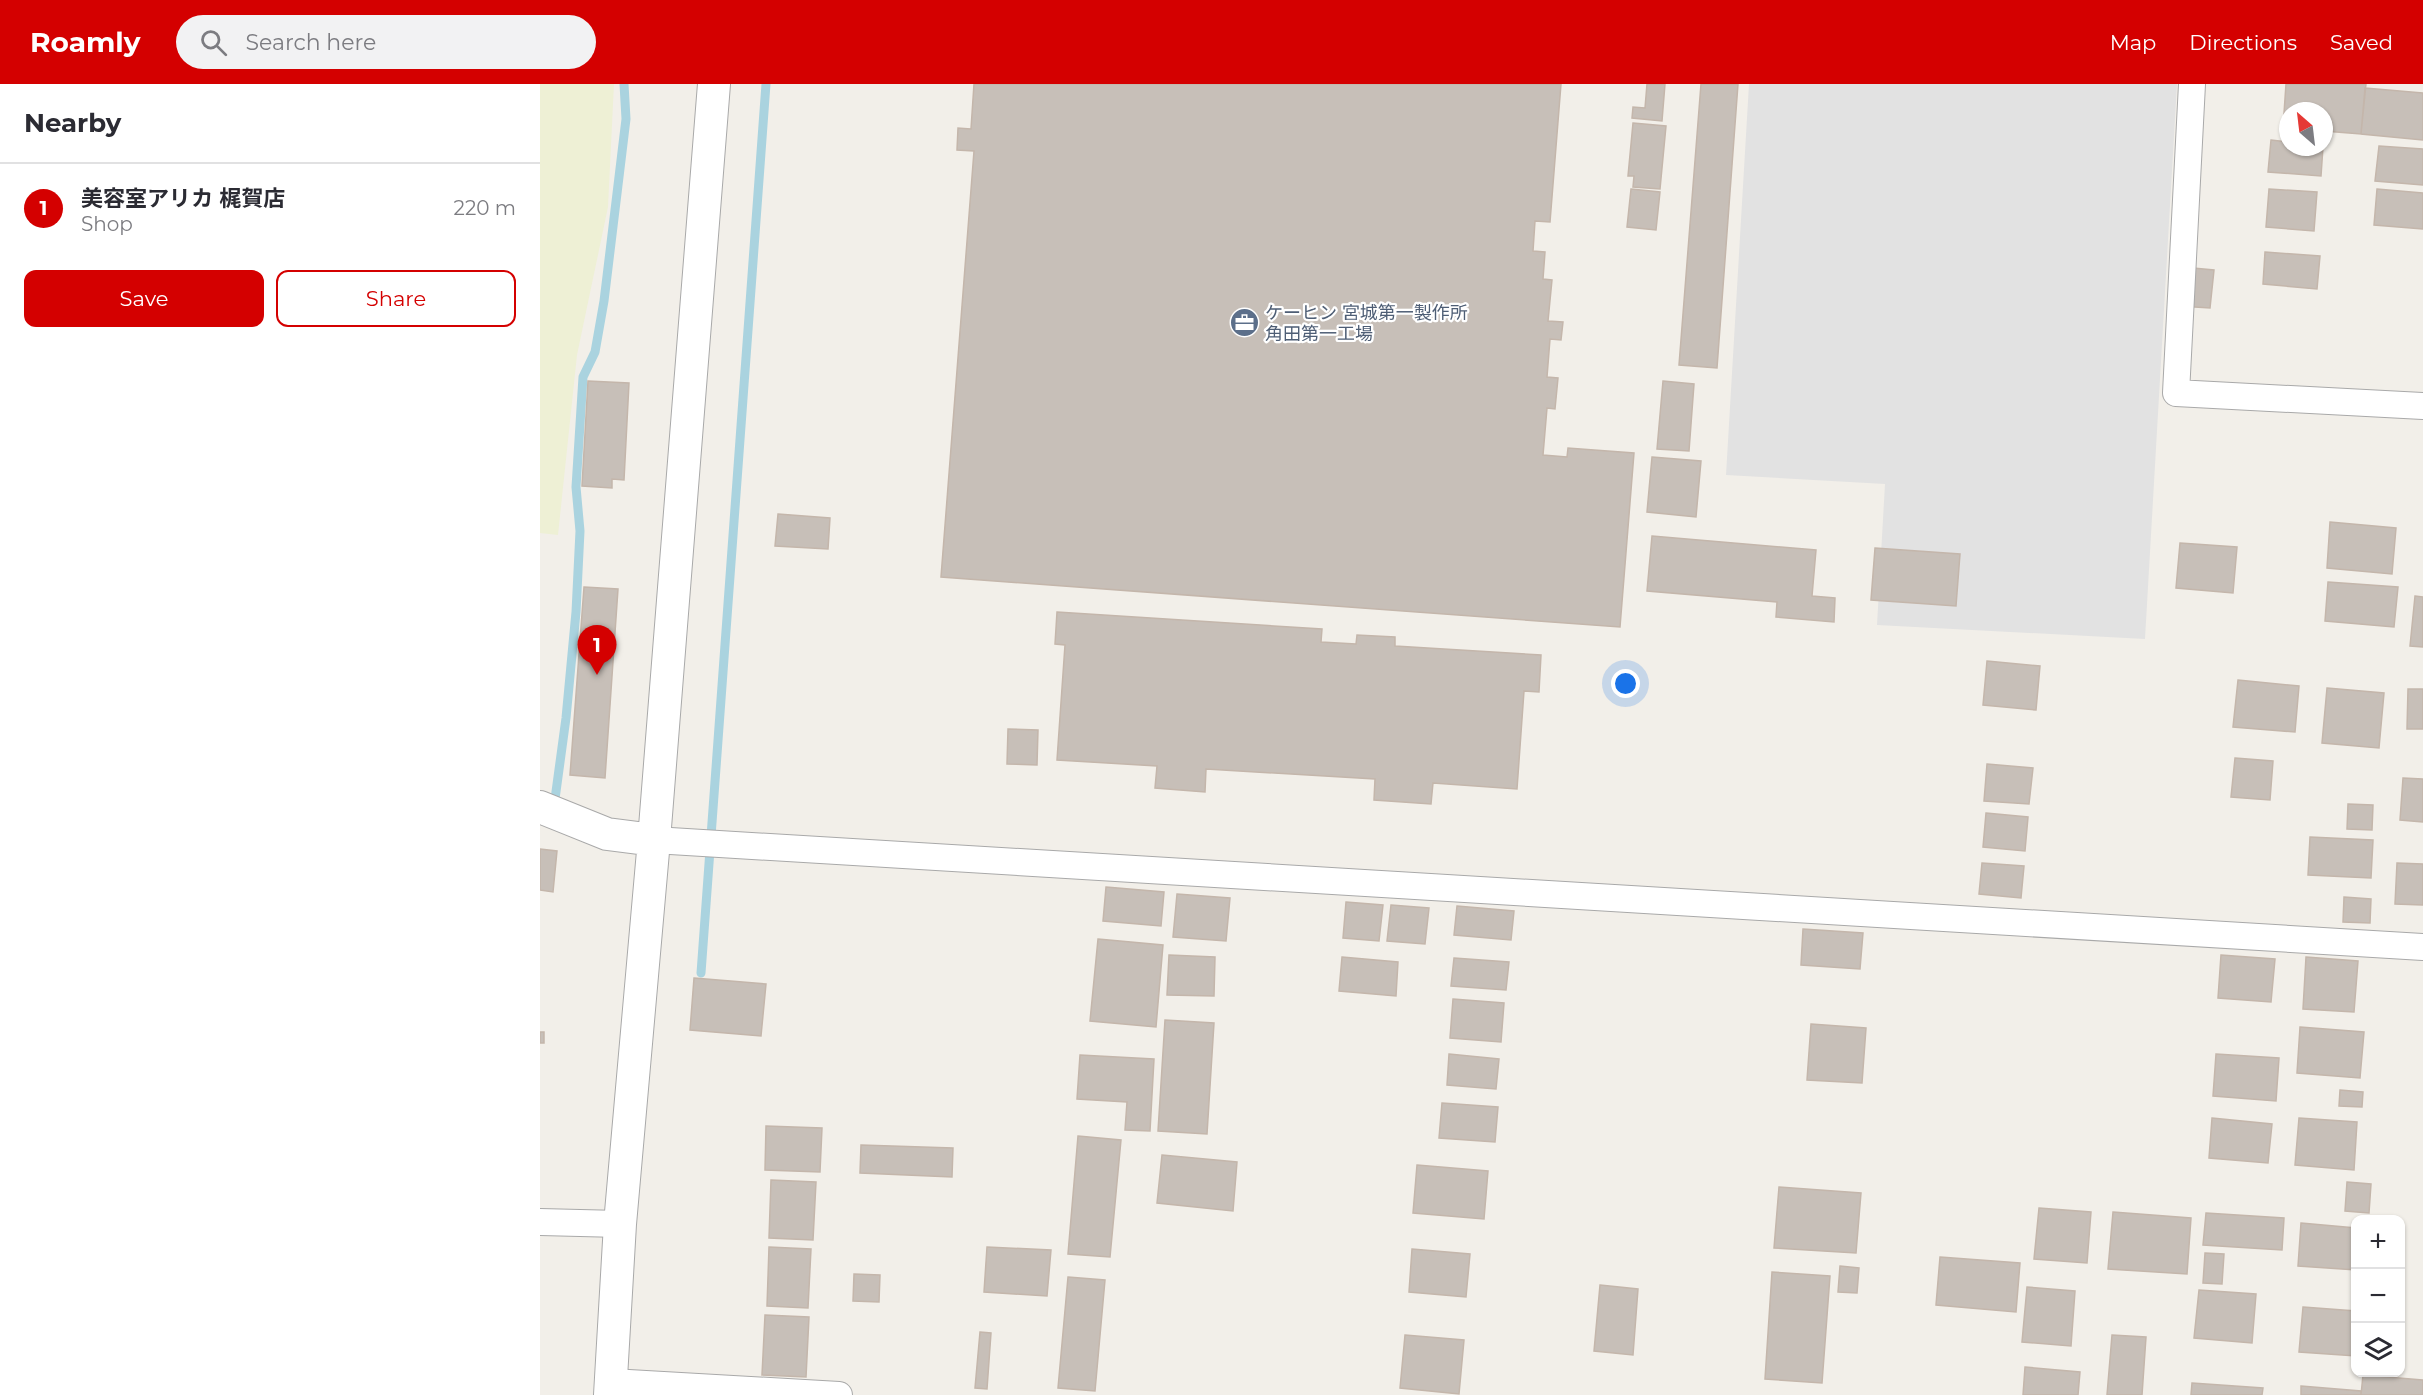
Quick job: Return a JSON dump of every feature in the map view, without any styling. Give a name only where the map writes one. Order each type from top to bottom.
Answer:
[{"type":"street","points":[[714,84],[654,840],[620,1224],[610,1388],[839,1395]]},
{"type":"street","points":[[2192,84],[2176,393],[2423,406]]},
{"type":"street","points":[[540,807],[607,834],[654,840],[2423,947]]},
{"type":"street","points":[[540,1222],[620,1224]]},
{"type":"green space","points":[[540,84],[614,84],[608,207],[577,355],[558,535],[540,533]]},
{"type":"shaded area","points":[[1749,84],[2177,84],[2145,639],[1877,625],[1885,484],[1726,475]]},
{"type":"building","points":[[974,84],[1561,84],[1550,222],[1535,221],[1533,251],[1545,252],[1543,279],[1552,280],[1548,321],[1563,322],[1561,340],[1550,339],[1547,377],[1558,378],[1555,409],[1547,408],[1543,455],[1567,457],[1568,448],[1634,453],[1620,627],[941,577],[974,151],[957,150],[958,128],[971,129]]},
{"type":"building","points":[[1647,84],[1665,84],[1662,121],[1632,118],[1633,107],[1645,108]]},
{"type":"building","points":[[1701,84],[1738,84],[1717,368],[1679,365]]},
{"type":"building","points":[[2286,84],[2366,84],[2361,134],[2333,132],[2333,102],[2285,102]]},
{"type":"building","points":[[2365,88],[2423,93],[2423,140],[2361,134]]},
{"type":"building","points":[[1633,123],[1666,126],[1660,189],[1633,187],[1634,176],[1628,176]]},
{"type":"building","points":[[2271,140],[2279,141],[2279,156],[2322,156],[2321,176],[2268,172]]},
{"type":"building","points":[[2379,146],[2423,149],[2423,185],[2375,181]]},
{"type":"building","points":[[1631,189],[1660,192],[1656,230],[1627,227]]},
{"type":"building","points":[[2269,189],[2317,192],[2314,231],[2266,227]]},
{"type":"building","points":[[2377,189],[2423,193],[2423,229],[2374,225]]},
{"type":"building","points":[[2265,252],[2320,256],[2317,289],[2263,284]]},
{"type":"building","points":[[2182,267],[2214,270],[2210,308],[2179,306]]},
{"type":"building","points":[[588,381],[629,383],[624,480],[612,479],[612,488],[582,486]]},
{"type":"building","points":[[1663,381],[1694,384],[1689,451],[1657,449]]},
{"type":"building","points":[[1652,457],[1701,461],[1696,517],[1647,512]]},
{"type":"building","points":[[778,514],[830,518],[828,549],[775,546]]},
{"type":"building","points":[[2330,522],[2396,528],[2392,574],[2327,568]]},
{"type":"building","points":[[1652,536],[1816,550],[1812,596],[1835,598],[1834,622],[1776,617],[1777,602],[1647,591]]},
{"type":"building","points":[[2180,543],[2237,547],[2233,593],[2176,588]]},
{"type":"building","points":[[1875,548],[1960,554],[1956,606],[1871,600]]},
{"type":"building","points":[[2328,582],[2398,587],[2394,627],[2325,621]]},
{"type":"building","points":[[584,587],[618,589],[605,778],[570,775]]},
{"type":"building","points":[[2415,596],[2423,597],[2423,647],[2410,646]]},
{"type":"building","points":[[1057,612],[1322,629],[1321,642],[1356,644],[1357,635],[1395,637],[1395,646],[1541,655],[1539,692],[1524,691],[1517,789],[1433,783],[1431,804],[1374,800],[1375,779],[1206,769],[1205,792],[1155,788],[1157,766],[1057,760],[1065,645],[1055,644]]},
{"type":"building","points":[[1987,661],[2040,666],[2036,710],[1983,705]]},
{"type":"building","points":[[2238,680],[2299,686],[2295,732],[2233,727]]},
{"type":"building","points":[[2327,688],[2384,693],[2379,748],[2322,743]]},
{"type":"building","points":[[2408,689],[2423,689],[2423,729],[2407,729]]},
{"type":"building","points":[[1008,729],[1038,730],[1037,765],[1007,764]]},
{"type":"building","points":[[2235,758],[2273,761],[2270,800],[2231,797]]},
{"type":"building","points":[[1987,764],[2033,768],[2029,804],[1984,801]]},
{"type":"building","points":[[2403,778],[2423,779],[2423,822],[2400,820]]},
{"type":"building","points":[[2348,804],[2373,805],[2372,830],[2347,829]]},
{"type":"building","points":[[1986,813],[2028,817],[2025,851],[1983,847]]},
{"type":"building","points":[[2310,837],[2373,840],[2371,878],[2308,875]]},
{"type":"building","points":[[540,849],[557,851],[553,892],[540,890]]},
{"type":"building","points":[[1982,863],[2024,866],[2021,898],[1979,894]]},
{"type":"building","points":[[2397,863],[2423,864],[2423,905],[2395,904]]},
{"type":"building","points":[[1106,887],[1164,892],[1161,926],[1103,921]]},
{"type":"building","points":[[1177,894],[1230,898],[1226,941],[1173,937]]},
{"type":"building","points":[[2344,897],[2371,899],[2370,923],[2343,922]]},
{"type":"building","points":[[1346,902],[1383,905],[1379,941],[1343,938]]},
{"type":"building","points":[[1391,905],[1429,908],[1425,944],[1387,941]]},
{"type":"building","points":[[1457,906],[1514,911],[1511,940],[1454,935]]},
{"type":"building","points":[[1803,929],[1863,933],[1860,969],[1801,965]]},
{"type":"building","points":[[1098,939],[1163,945],[1156,1027],[1090,1021]]},
{"type":"building","points":[[1169,955],[1215,957],[1214,996],[1167,995]]},
{"type":"building","points":[[2221,955],[2275,959],[2271,1002],[2218,998]]},
{"type":"building","points":[[1342,957],[1398,962],[1396,996],[1339,991]]},
{"type":"building","points":[[2306,957],[2358,961],[2354,1012],[2303,1009]]},
{"type":"building","points":[[1454,958],[1509,962],[1506,990],[1451,986]]},
{"type":"building","points":[[694,978],[766,984],[761,1036],[690,1030]]},
{"type":"building","points":[[1453,999],[1504,1003],[1501,1042],[1450,1038]]},
{"type":"building","points":[[1165,1020],[1214,1023],[1207,1134],[1158,1131]]},
{"type":"building","points":[[1811,1024],[1866,1028],[1862,1083],[1807,1080]]},
{"type":"building","points":[[2300,1027],[2364,1032],[2360,1078],[2297,1073]]},
{"type":"building","points":[[540,1032],[544,1032],[544,1043],[540,1043]]},
{"type":"building","points":[[1449,1054],[1499,1059],[1496,1089],[1447,1085]]},
{"type":"building","points":[[2216,1054],[2279,1058],[2276,1101],[2213,1096]]},
{"type":"building","points":[[1080,1055],[1154,1059],[1150,1131],[1125,1130],[1127,1102],[1077,1099]]},
{"type":"building","points":[[2340,1090],[2363,1092],[2362,1107],[2339,1106]]},
{"type":"building","points":[[1442,1103],[1498,1107],[1495,1142],[1439,1138]]},
{"type":"building","points":[[2212,1118],[2272,1124],[2268,1163],[2209,1158]]},
{"type":"building","points":[[2299,1118],[2357,1122],[2354,1170],[2295,1165]]},
{"type":"building","points":[[766,1126],[822,1128],[820,1172],[765,1170]]},
{"type":"building","points":[[1078,1136],[1121,1140],[1110,1257],[1068,1254]]},
{"type":"building","points":[[861,1145],[953,1148],[952,1177],[860,1173]]},
{"type":"building","points":[[1162,1155],[1237,1162],[1233,1211],[1157,1203]]},
{"type":"building","points":[[1417,1165],[1488,1171],[1484,1219],[1413,1213]]},
{"type":"building","points":[[771,1180],[816,1182],[813,1240],[769,1238]]},
{"type":"building","points":[[2347,1182],[2371,1184],[2369,1213],[2345,1211]]},
{"type":"building","points":[[1779,1187],[1861,1193],[1856,1253],[1774,1248]]},
{"type":"building","points":[[2039,1208],[2091,1212],[2087,1263],[2034,1259]]},
{"type":"building","points":[[2113,1212],[2191,1218],[2187,1274],[2108,1269]]},
{"type":"building","points":[[2206,1213],[2284,1218],[2282,1250],[2203,1245]]},
{"type":"building","points":[[2301,1223],[2351,1228],[2351,1270],[2298,1266]]},
{"type":"building","points":[[769,1247],[811,1249],[808,1308],[767,1306]]},
{"type":"building","points":[[987,1247],[1051,1250],[1047,1296],[984,1292]]},
{"type":"building","points":[[1412,1249],[1470,1254],[1466,1297],[1409,1292]]},
{"type":"building","points":[[2205,1253],[2224,1254],[2222,1284],[2203,1283]]},
{"type":"building","points":[[1940,1257],[2020,1263],[2016,1312],[1936,1305]]},
{"type":"building","points":[[1840,1266],[1859,1268],[1857,1293],[1838,1292]]},
{"type":"building","points":[[1772,1272],[1830,1276],[1822,1383],[1765,1379]]},
{"type":"building","points":[[854,1274],[880,1275],[879,1302],[853,1301]]},
{"type":"building","points":[[1068,1277],[1105,1280],[1095,1391],[1058,1388]]},
{"type":"building","points":[[1600,1285],[1638,1289],[1633,1355],[1594,1351]]},
{"type":"building","points":[[2027,1287],[2075,1291],[2071,1346],[2022,1342]]},
{"type":"building","points":[[2199,1290],[2256,1294],[2252,1343],[2194,1338]]},
{"type":"building","points":[[2303,1307],[2351,1311],[2351,1356],[2299,1352]]},
{"type":"building","points":[[765,1315],[809,1317],[806,1377],[762,1375]]},
{"type":"building","points":[[980,1332],[991,1333],[987,1389],[975,1388]]},
{"type":"building","points":[[1405,1335],[1464,1340],[1459,1394],[1400,1388]]},
{"type":"building","points":[[2112,1335],[2146,1337],[2142,1395],[2107,1395]]},
{"type":"building","points":[[2025,1367],[2080,1372],[2078,1395],[2023,1395]]},
{"type":"building","points":[[2363,1377],[2423,1380],[2423,1395],[2361,1395]]},
{"type":"building","points":[[2192,1383],[2263,1388],[2262,1395],[2191,1395]]},
{"type":"building","points":[[2301,1386],[2361,1391],[2361,1395],[2301,1395]]},
{"type":"waterway","points":[[555,799],[566,718],[576,612],[580,531],[576,487],[583,377],[595,352],[604,301],[626,119],[624,84]]},
{"type":"waterway","points":[[701,973],[766,84]]},
{"type":"place","name":"ケーヒン 宮城第一製作所 角田第一工場","points":[[1244,323]]},
{"type":"place","name":"美容室アリカ 梶賀店","points":[[597,675]]}]
